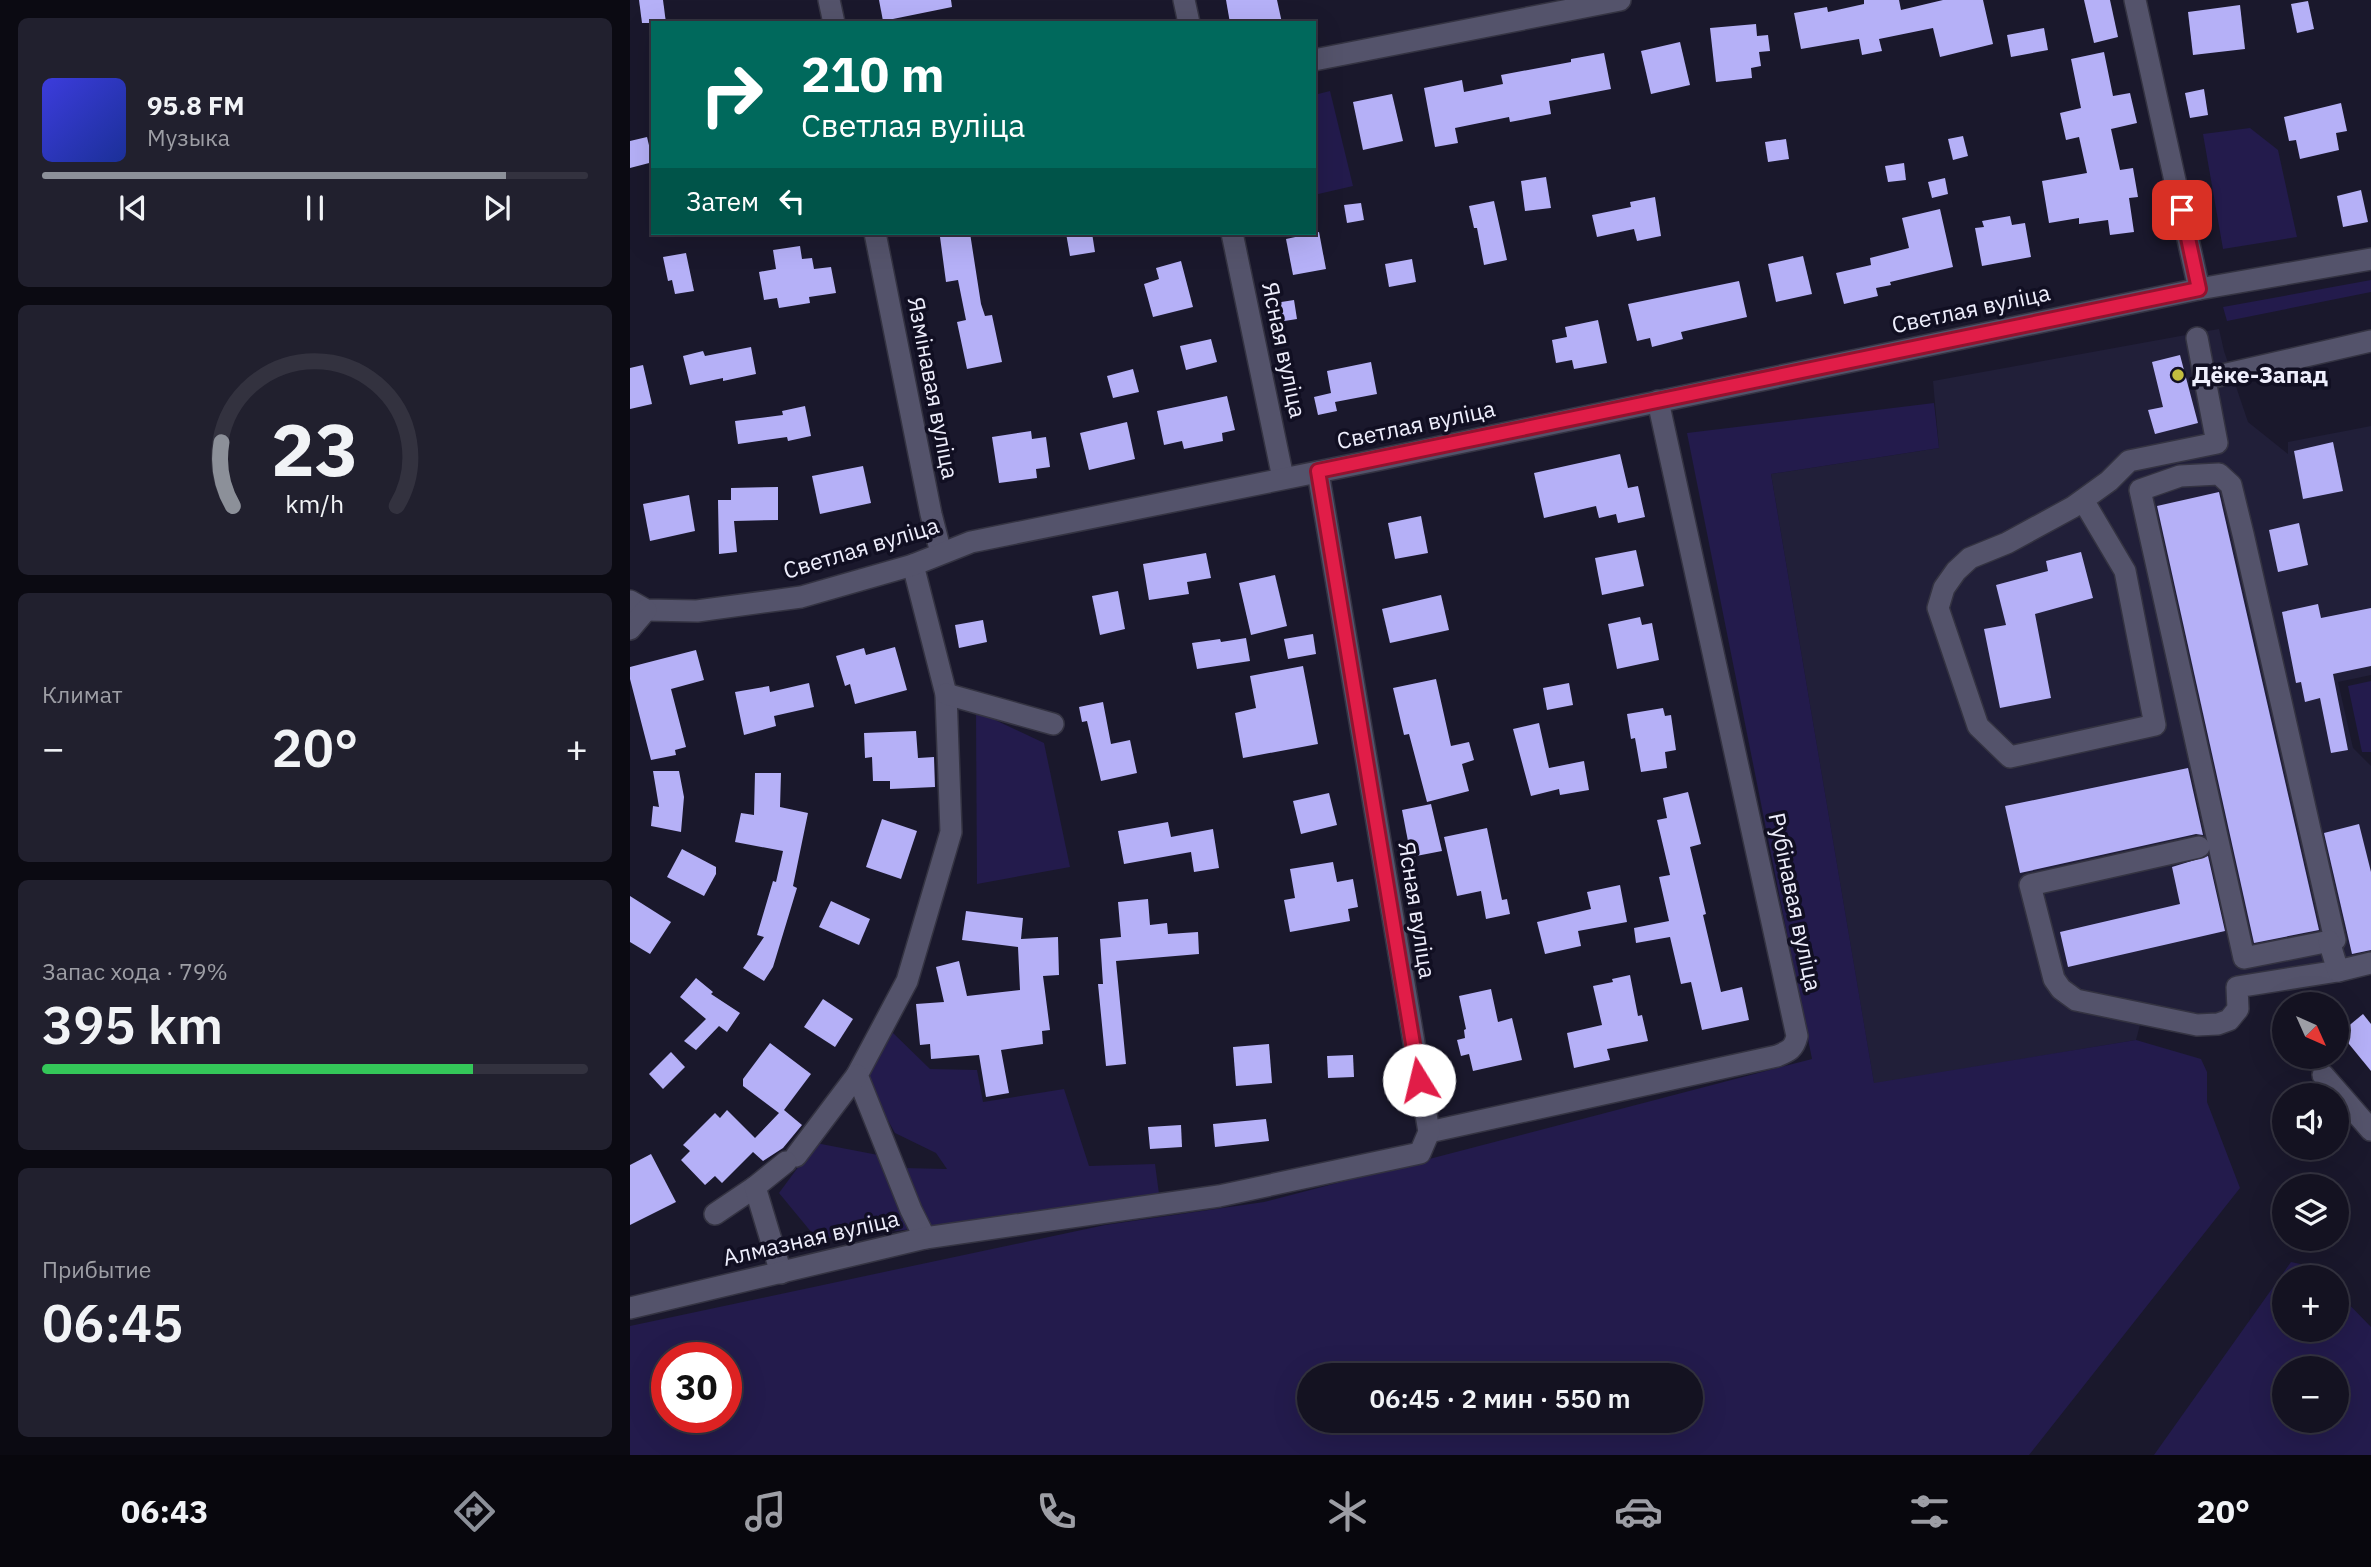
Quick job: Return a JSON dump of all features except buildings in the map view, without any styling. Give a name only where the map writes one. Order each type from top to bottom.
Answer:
[{"type":"street","points":[[830,0],[834,21]]},
{"type":"street","points":[[1184,0],[1189,21]]},
{"type":"street","points":[[1316,60],[1620,0]]},
{"type":"street","points":[[2135,0],[2199,289]]},
{"type":"street","name":"Язмінавая вуліца","points":[[875,235],[941,553]]},
{"type":"street","name":"Ясная вуліца","points":[[1232,235],[1283,478]]},
{"type":"street","name":"Светлая вуліца","points":[[630,629],[638,605],[697,611],[801,597],[913,565],[971,542],[2199,289],[2371,259]]},
{"type":"street","points":[[2082,500],[2125,571],[2155,725],[2010,757],[1978,726],[1938,608],[1944,588],[1970,558],[2007,543],[2082,500],[2109,481],[2129,461],[2217,443],[2197,338]]},
{"type":"street","points":[[2205,379],[2371,341]]},
{"type":"street","name":"Рубінавая вуліца","points":[[1429,1132],[1777,1056],[1791,1050],[1795,1045],[1797,1036],[1658,401]]},
{"type":"street","name":"Ясная вуліца","points":[[1318,471],[1429,1132]]},
{"type":"street","points":[[2220,474],[2231,485],[2333,926],[2335,940],[2329,941],[2244,958],[2140,490],[2180,476],[2193,475],[2220,474]]},
{"type":"street","points":[[715,1214],[791,1159],[857,1075],[907,981],[951,832],[946,694],[913,565]]},
{"type":"street","points":[[946,694],[1053,724]]},
{"type":"street","points":[[2199,847],[2030,885],[2054,979],[2061,989],[2076,1000],[2197,1025],[2218,1024],[2229,1020],[2238,1009],[2237,987],[2371,963]]},
{"type":"street","points":[[2329,941],[2338,971]]},
{"type":"street","name":"Алмазная вуліца","points":[[630,1308],[925,1238],[911,1210],[857,1075]]},
{"type":"street","points":[[2323,1075],[2371,1130]]},
{"type":"street","points":[[925,1238],[1219,1196],[1420,1153],[1429,1132]]},
{"type":"street","points":[[755,1187],[781,1273]]},
{"type":"shaded area","points":[[1330,91],[1353,186],[1316,195],[1316,94]]},
{"type":"shaded area","points":[[2250,128],[2278,150],[2297,237],[2223,249],[2203,134]]},
{"type":"shaded area","points":[[2371,280],[2371,292],[2227,321],[2223,307]]},
{"type":"shaded area","points":[[2219,329],[2248,422],[2288,454],[2288,442],[2371,426],[2371,675],[2338,682],[2353,748],[2371,766],[2371,958],[2244,986],[2242,1022],[2144,1010],[2136,1040],[1874,1084],[1771,474],[1939,448],[1933,381]]},
{"type":"shaded area","points":[[1934,403],[1939,448],[1771,474],[1874,1083],[2136,1040],[2201,1059],[2207,1072],[2207,1102],[2240,1188],[2029,1455],[630,1455],[630,1326],[1105,1225],[1264,1202],[1812,1059],[1687,433]]},
{"type":"shaded area","points":[[2371,681],[2371,752],[2362,752],[2348,686]]},
{"type":"shaded area","points":[[976,711],[1044,743],[1070,867],[977,884]]},
{"type":"shaded area","points":[[892,1032],[930,1069],[977,1070],[983,1102],[1064,1089],[1089,1166],[1155,1164],[1159,1194],[924,1227],[903,1168],[947,1169],[936,1153],[895,1133],[864,1078]]},
{"type":"shaded area","points":[[816,1143],[878,1155],[913,1229],[817,1239],[779,1193]]},
{"type":"shaded area","points":[[2272,1289],[2272,1342],[2349,1342],[2349,1304],[2371,1327],[2371,1455],[2154,1455]]},
{"type":"place","name":"Дёке-Запад","points":[[2178,375]]},
{"type":"route","points":[[1419,1080],[1318,471],[2199,289],[2182,210]]}]
